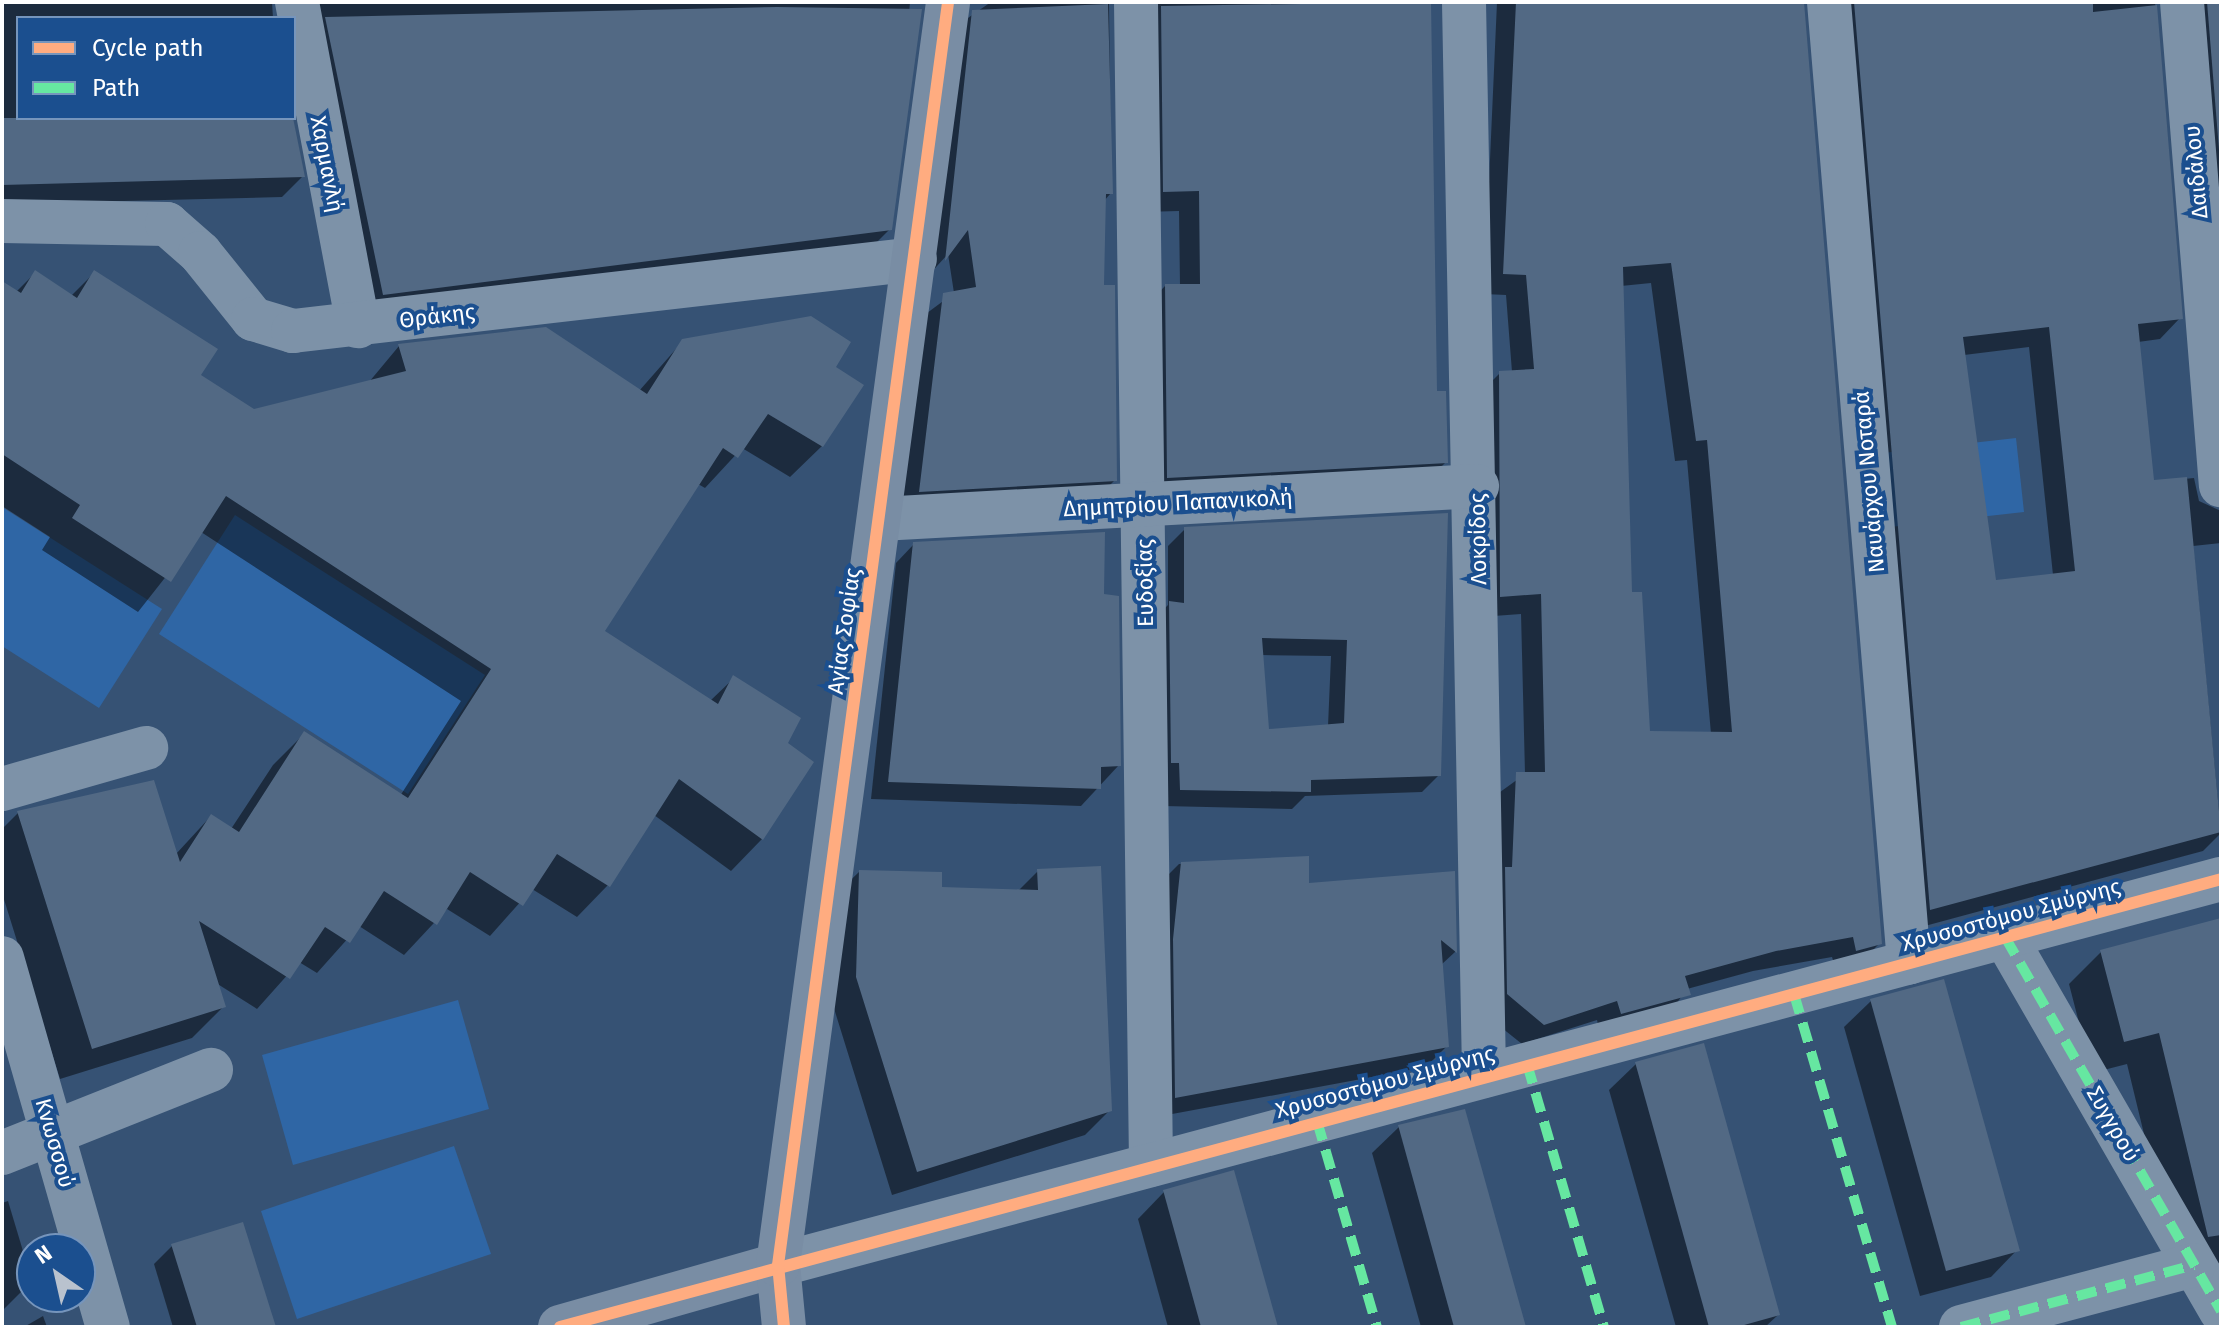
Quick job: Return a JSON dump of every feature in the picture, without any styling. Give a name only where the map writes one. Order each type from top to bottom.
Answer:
[{"type":"street","name":"Χαρμανλή","points":[[297,2],[358,326]]},
{"type":"street","name":"Αγίας Σοφίας","points":[[784,1327],[778,1265],[948,2]]},
{"type":"street","name":"Ευδοξίας","points":[[1136,2],[1151,1165]]},
{"type":"street","name":"Λοκρίδος","points":[[1464,2],[1477,486],[1484,1076]]},
{"type":"street","name":"Ναυάρχου Νοταρά","points":[[1829,2],[1909,963]]},
{"type":"street","name":"Δαιδάλου","points":[[2182,2],[2221,485]]},
{"type":"street","name":"Θράκης","points":[[2,221],[167,224],[200,253],[253,319],[293,331],[358,326],[915,259]]},
{"type":"street","name":"Δημητρίου Παπανικολή","points":[[880,519],[1477,486]]},
{"type":"street","points":[[2,789],[146,748]]},
{"type":"street","name":"Χρυσοστόμου Σμύρνης","points":[[560,1327],[778,1265],[2221,879]]},
{"type":"street","name":"Συγγρού","points":[[2005,937],[2221,1311]]},
{"type":"street","name":"Κνωσσού","points":[[2,958],[108,1327]]},
{"type":"street","points":[[2,1153],[53,1137],[211,1070]]},
{"type":"street","points":[[1961,1327],[2194,1265]]},
{"type":"shaded area","points":[[2016,438],[2024,512],[1890,527],[1883,453]]},
{"type":"shaded area","points":[[2,507],[162,609],[99,708],[2,646]]},
{"type":"shaded area","points":[[235,515],[485,675],[408,794],[159,634]]},
{"type":"shaded area","points":[[458,1000],[489,1109],[293,1165],[262,1055]]},
{"type":"shaded area","points":[[454,1146],[491,1254],[297,1319],[261,1211]]},
{"type":"building","points":[[1431,2],[1437,391],[1446,391],[1448,463],[1167,478],[1165,284],[1200,284],[1199,191],[1163,192],[1161,6]]},
{"type":"building","points":[[1516,2],[1804,2],[1882,944],[1856,951],[1853,937],[1776,951],[1685,976],[1691,995],[1621,1014],[1617,1001],[1544,1025],[1507,994],[1505,867],[1512,867],[1516,772],[1545,772],[1541,594],[1500,597],[1499,371],[1534,369],[1526,275],[1503,274]],"holes":[[[1671,263],[1696,441],[1707,440],[1732,732],[1650,731],[1642,592],[1632,592],[1623,267]]]},
{"type":"building","points":[[1854,2],[2093,2],[2093,12],[2157,5],[2183,319],[2138,324],[2154,480],[2187,477],[2221,832],[1930,910]],"holes":[[[2049,327],[2075,571],[1996,580],[1963,337]]]},
{"type":"building","points":[[2207,2],[2221,2],[2221,174]]},
{"type":"building","points":[[1108,4],[1113,194],[1106,194],[1104,285],[1115,285],[1117,481],[919,492],[943,293],[976,287],[968,230],[945,261],[972,10]]},
{"type":"building","points":[[777,7],[922,9],[892,230],[383,295],[325,17]]},
{"type":"building","points":[[2,118],[293,120],[305,177],[2,185]]},
{"type":"building","points":[[35,270],[77,298],[94,270],[218,349],[201,375],[254,409],[406,371],[398,344],[546,327],[647,394],[682,339],[811,316],[851,342],[836,367],[864,385],[823,447],[768,414],[738,458],[723,448],[605,631],[718,704],[733,675],[801,718],[788,743],[814,762],[763,840],[679,779],[610,887],[557,854],[523,906],[470,872],[437,925],[384,891],[350,943],[325,927],[290,979],[199,921],[226,1007],[92,1049],[17,811],[154,780],[180,862],[211,814],[239,832],[304,731],[408,798],[491,669],[226,496],[171,582],[72,518],[80,505],[2,454],[2,281],[21,293]]},
{"type":"building","points":[[1448,513],[1441,776],[1311,780],[1311,792],[1180,790],[1179,763],[1171,763],[1169,601],[1184,603],[1184,527]],"holes":[[[1262,638],[1347,640],[1344,723],[1269,729]]]},
{"type":"building","points":[[1105,532],[1104,594],[1119,596],[1121,766],[1101,767],[1101,789],[888,782],[913,542]]},
{"type":"building","points":[[1309,856],[1309,883],[1455,871],[1457,953],[1441,940],[1449,1047],[1175,1098],[1173,939],[1181,862]]},
{"type":"building","points":[[1101,866],[1112,1111],[917,1172],[856,977],[859,870],[942,872],[942,887],[1038,890],[1037,869]]},
{"type":"building","points":[[2221,918],[2221,1235],[2208,1237],[2159,1033],[2124,1042],[2100,950]]},
{"type":"building","points":[[1944,979],[2020,1251],[1946,1271],[1870,999]]},
{"type":"building","points":[[1704,1043],[1780,1315],[1737,1327],[1709,1327],[1635,1062]]},
{"type":"building","points":[[1465,1109],[1526,1327],[1454,1327],[1398,1125]]},
{"type":"building","points":[[1234,1170],[1278,1327],[1201,1327],[1163,1190]]},
{"type":"building","points":[[243,1222],[276,1327],[197,1327],[171,1244]]},
{"type":"marked path","points":[[2005,937],[2221,1311]]},
{"type":"marked path","points":[[1794,994],[1892,1327]]},
{"type":"marked path","points":[[1527,1064],[1604,1327]]},
{"type":"marked path","points":[[1317,1121],[1377,1327]]},
{"type":"marked path","points":[[1961,1327],[2194,1265]]},
{"type":"cycle path","points":[[784,1327],[778,1265],[948,2]]},
{"type":"cycle path","points":[[560,1327],[2221,879]]}]
